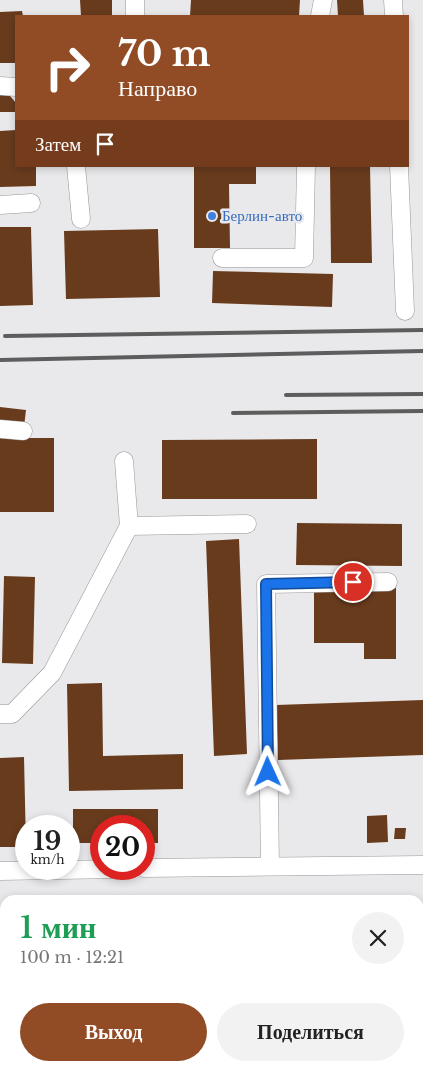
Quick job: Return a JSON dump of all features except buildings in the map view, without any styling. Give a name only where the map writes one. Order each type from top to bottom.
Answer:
[{"type":"lane","points":[[135,0],[135,15]]},
{"type":"lane","points":[[320,15],[323,0]]},
{"type":"lane","points":[[393,0],[394,15]]},
{"type":"lane","points":[[0,86],[15,87]]},
{"type":"lane","points":[[76,167],[81,219]]},
{"type":"lane","points":[[222,258],[304,258],[306,167]]},
{"type":"lane","points":[[399,167],[405,311]]},
{"type":"lane","points":[[0,205],[31,203]]},
{"type":"lane","points":[[0,429],[23,431]]},
{"type":"lane","points":[[0,714],[12,714],[52,673],[129,526],[124,461]]},
{"type":"lane","points":[[129,526],[247,524]]},
{"type":"lane","points":[[270,866],[266,584],[388,582]]},
{"type":"lane","points":[[155,868],[423,865]]},
{"type":"lane","points":[[0,871],[90,869]]},
{"type":"railway","points":[[5,336],[423,330]]},
{"type":"railway","points":[[0,360],[423,351]]},
{"type":"railway","points":[[286,395],[423,394]]},
{"type":"railway","points":[[233,413],[423,411]]},
{"type":"place","name":"Берлин-авто","points":[[212,216]]},
{"type":"route","points":[[268,772],[266,584],[353,582]]}]
